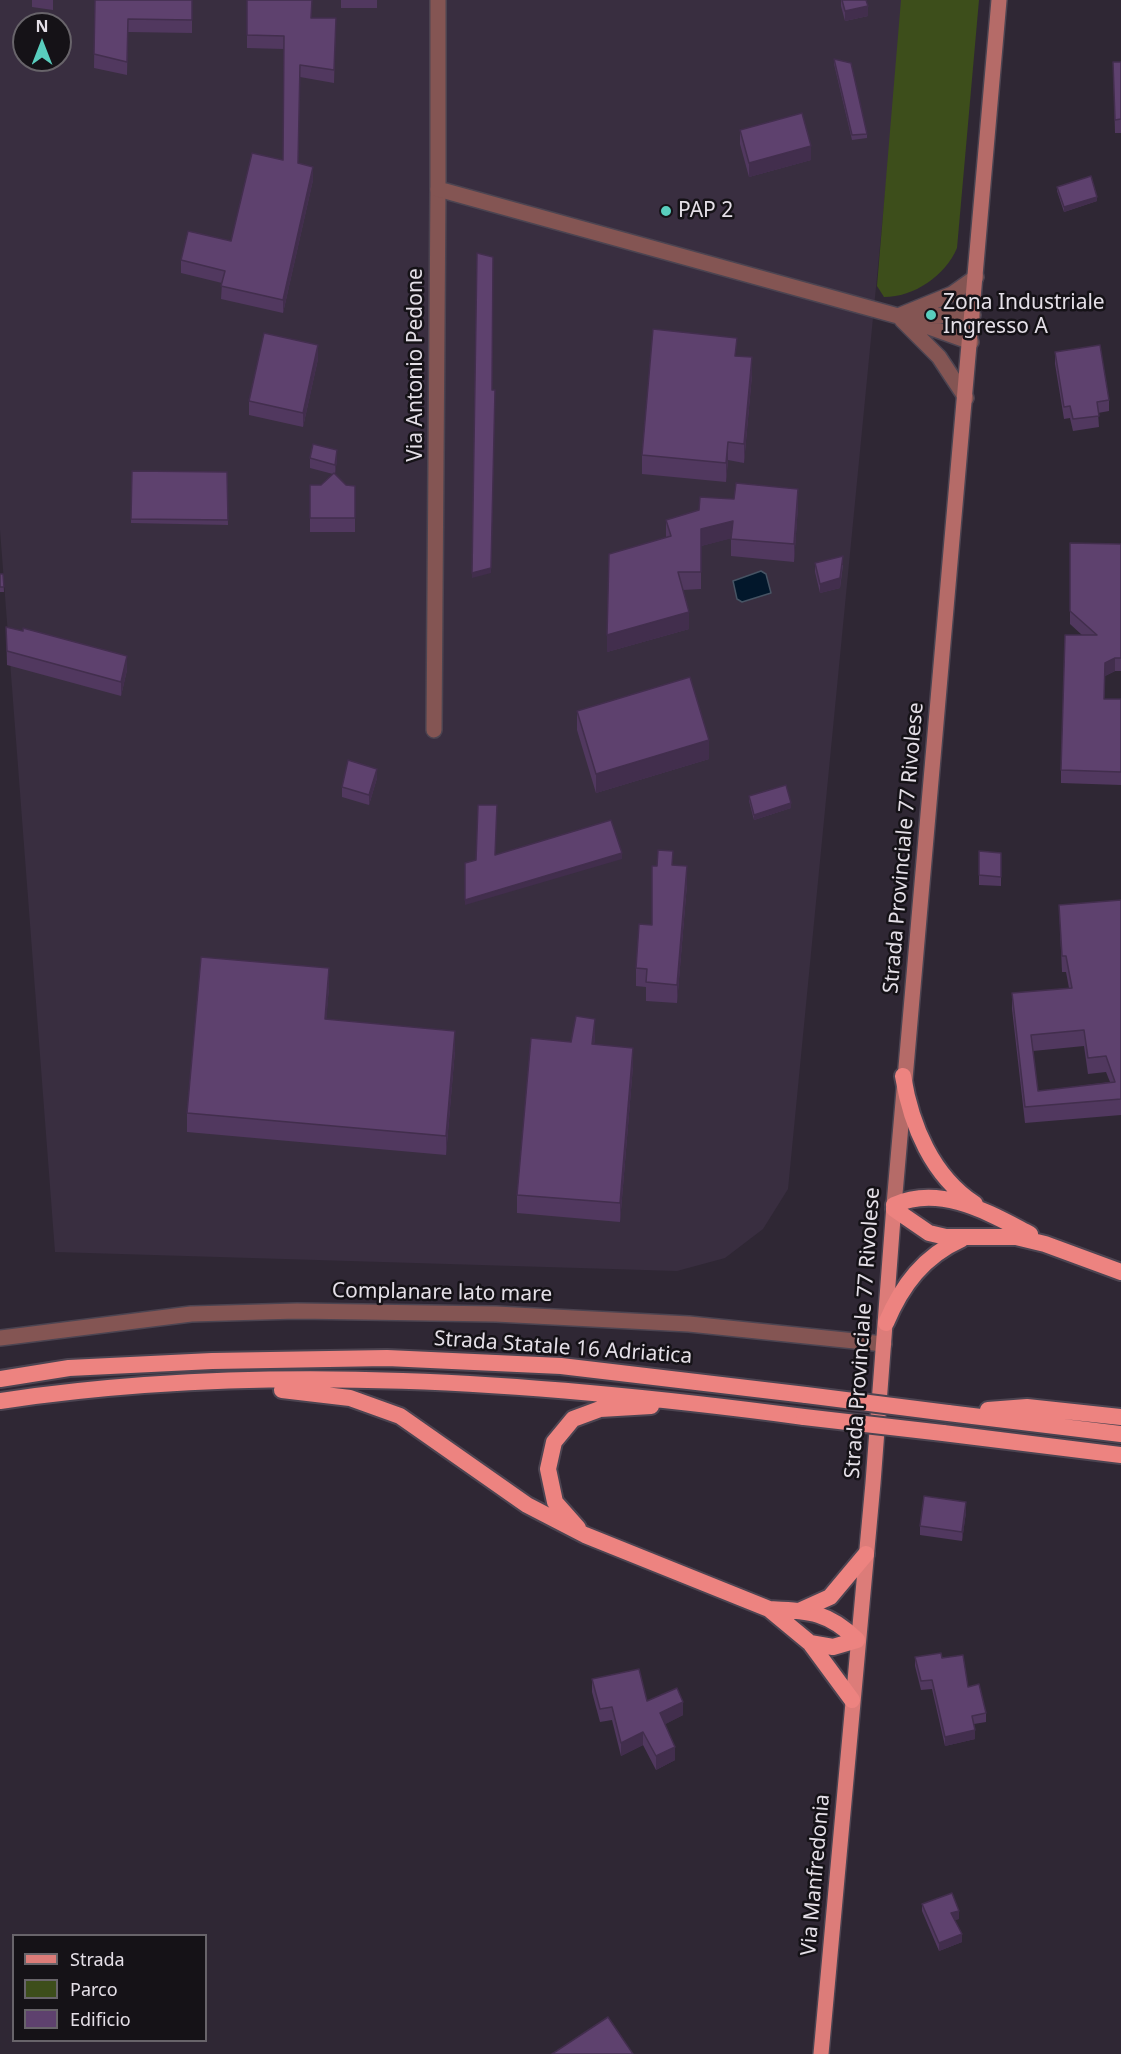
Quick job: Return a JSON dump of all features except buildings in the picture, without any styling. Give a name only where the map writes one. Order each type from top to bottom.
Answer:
[{"type":"highway","points":[[903,1076],[916,1124],[938,1169],[968,1199],[996,1217]]},
{"type":"highway","points":[[894,1207],[921,1197],[937,1197],[996,1217],[1060,1250]]},
{"type":"highway","points":[[894,1207],[929,1233],[966,1237],[991,1235],[1016,1237],[1121,1272]]},
{"type":"highway","points":[[886,1323],[916,1271],[928,1257],[966,1237]]},
{"type":"highway","name":"Strada Statale 16 Adriatica","points":[[0,1379],[69,1368],[201,1361],[387,1358],[561,1366],[1121,1434]]},
{"type":"highway","name":"Strada Statale 16 Adriatica","points":[[0,1401],[70,1390],[216,1382],[387,1380],[455,1383],[556,1388],[705,1404],[1121,1455]]},
{"type":"highway","points":[[216,1382],[350,1398],[400,1416],[527,1505],[585,1535],[769,1610],[810,1643],[852,1700]]},
{"type":"highway","points":[[585,1535],[555,1502],[548,1469],[554,1442],[573,1419],[600,1408],[705,1404]]},
{"type":"highway","points":[[948,1413],[1027,1407],[1121,1417]]},
{"type":"highway","points":[[799,1611],[830,1597],[866,1554]]},
{"type":"highway","points":[[769,1610],[799,1611],[839,1622],[857,1640],[833,1647],[810,1643]]},
{"type":"main road","name":"Strada Provinciale 77 Rivolese","points":[[852,1700],[886,1323],[903,1076],[971,342],[999,0]]},
{"type":"main road","name":"Via Manfredonia","points":[[821,2054],[852,1700]]},
{"type":"street","name":"Via Antonio Pedone","points":[[434,730],[438,0]]},
{"type":"street","points":[[438,189],[898,316],[971,342]]},
{"type":"street","points":[[898,316],[952,294],[976,277]]},
{"type":"street","points":[[898,316],[973,315]]},
{"type":"street","points":[[898,316],[939,357],[966,398]]},
{"type":"street","name":"Complanare lato mare","points":[[0,1338],[191,1314],[297,1311],[496,1314],[689,1324],[884,1344]]},
{"type":"shaded area","points":[[0,0],[904,0],[788,1189],[763,1229],[725,1258],[677,1271],[55,1252],[0,530]]},
{"type":"green space","points":[[901,0],[979,0],[957,248],[945,267],[927,283],[906,293],[884,297],[877,286]]},
{"type":"water","points":[[761,571],[766,574],[771,593],[742,602],[737,599],[733,581]]},
{"type":"place","name":"PAP 2","points":[[666,211]]},
{"type":"place","name":"Zona Industriale Ingresso A","points":[[931,315]]}]
